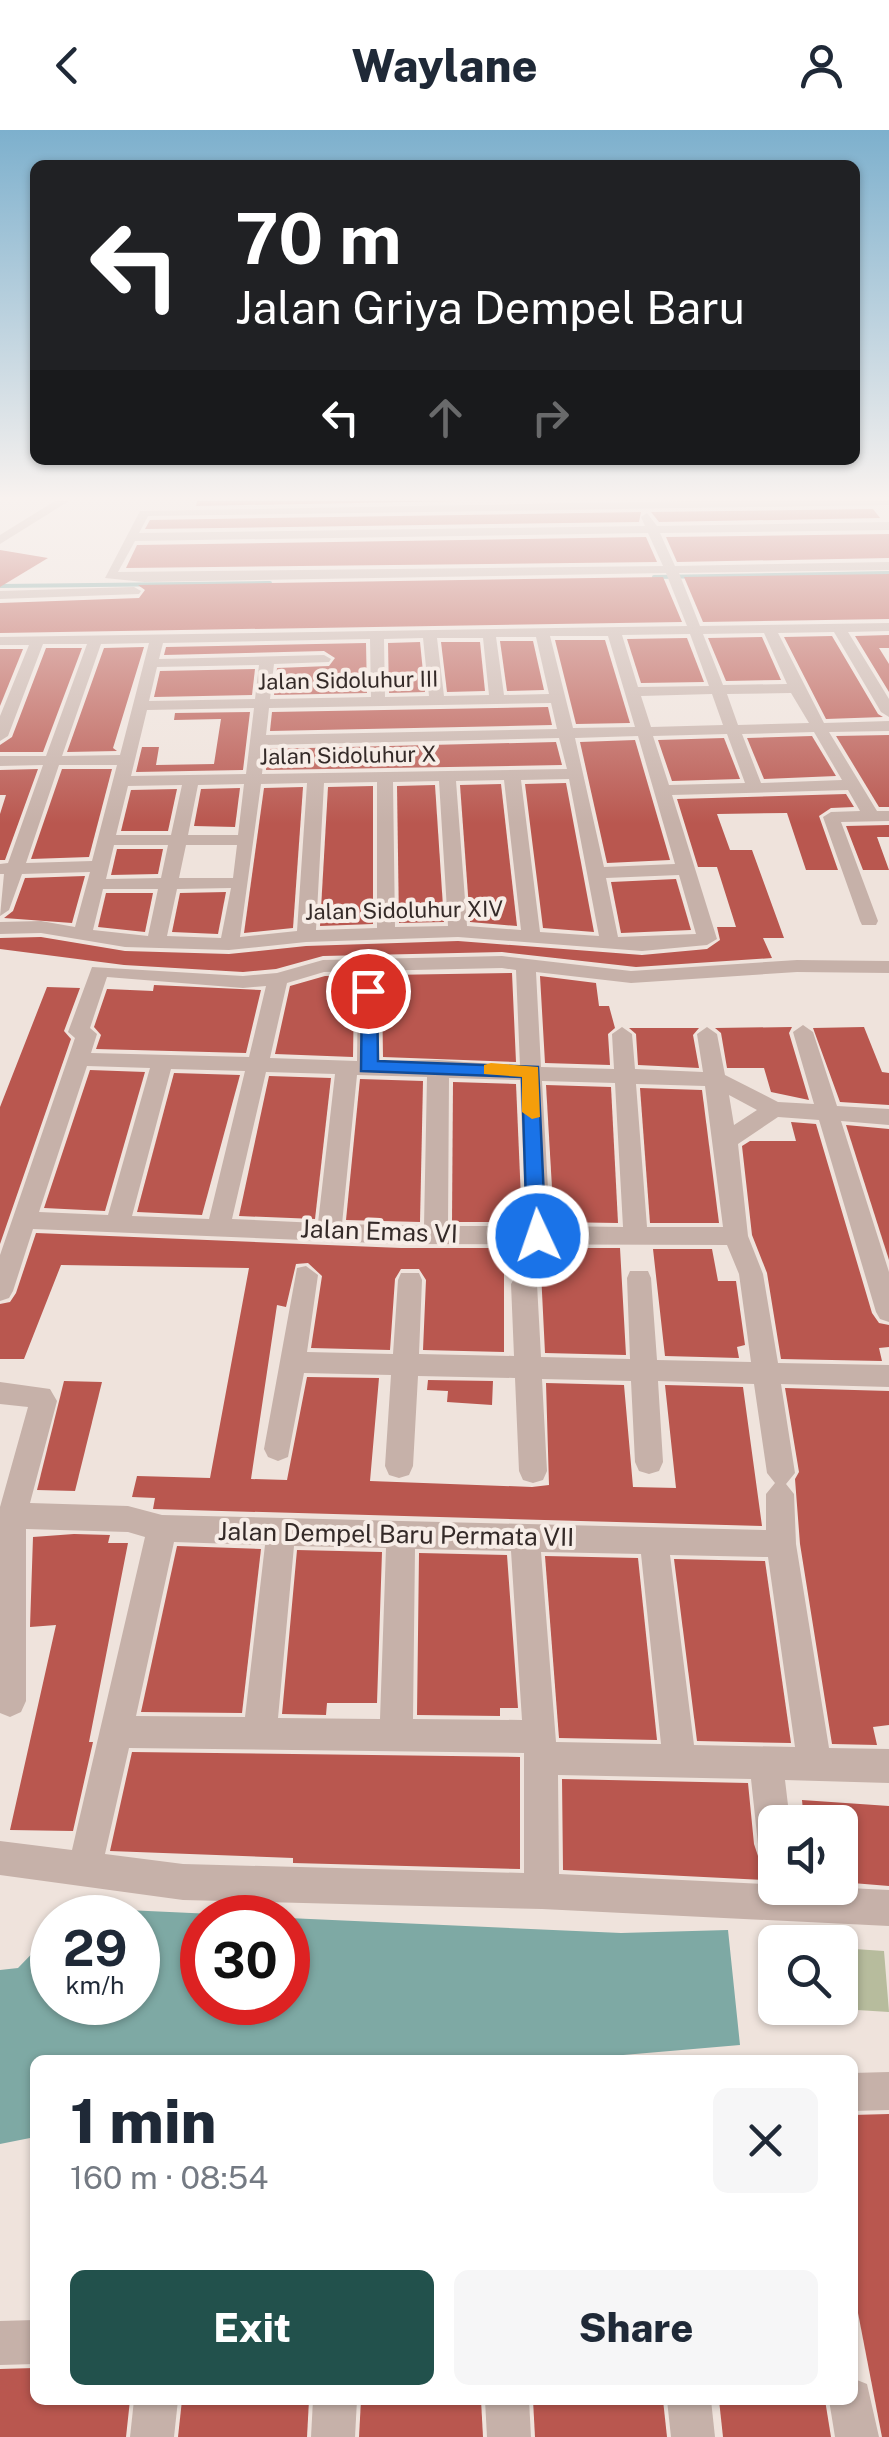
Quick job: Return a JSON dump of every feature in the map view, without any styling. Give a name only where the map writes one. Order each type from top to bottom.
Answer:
[{"type":"street","points":[[686,609],[754,786]]},
{"type":"street","points":[[768,627],[818,727],[880,816]]},
{"type":"street","points":[[0,641],[889,627]]},
{"type":"street","points":[[839,628],[883,691],[889,712]]},
{"type":"street","points":[[542,632],[598,873],[609,940]]},
{"type":"street","points":[[598,873],[685,868],[614,632]]},
{"type":"street","points":[[490,634],[497,698]]},
{"type":"street","points":[[377,635],[378,701]]},
{"type":"street","points":[[430,635],[437,700]]},
{"type":"street","points":[[152,663],[205,683],[267,660],[324,681],[324,636]]},
{"type":"street","points":[[0,910],[7,869],[54,760],[95,640]]},
{"type":"street","points":[[83,933],[157,640]]},
{"type":"street","points":[[0,736],[37,641]]},
{"type":"street","points":[[229,944],[241,883],[267,660]]},
{"type":"street","name":"Jalan Sidoluhur III","points":[[141,706],[205,683],[262,704],[324,681],[378,701],[556,698]]},
{"type":"street","points":[[632,692],[796,688]]},
{"type":"street","points":[[412,701],[416,776]]},
{"type":"street","points":[[257,740],[889,726]]},
{"type":"street","points":[[0,761],[128,760]]},
{"type":"street","name":"Jalan Sidoluhur X","points":[[122,780],[575,774]]},
{"type":"street","points":[[447,775],[458,931]]},
{"type":"street","points":[[512,775],[531,934]]},
{"type":"street","points":[[385,776],[386,933]]},
{"type":"street","points":[[306,936],[316,778]]},
{"type":"street","points":[[156,942],[191,780]]},
{"type":"street","points":[[662,790],[855,785]]},
{"type":"street","points":[[869,921],[831,817],[880,816]]},
{"type":"street","points":[[108,840],[246,840]]},
{"type":"street","name":"Jalan Sidoluhur XIV","points":[[0,928],[156,942],[229,944],[306,936],[458,931],[642,945],[707,939],[685,868]]},
{"type":"street","points":[[7,869],[169,884],[241,883]]},
{"type":"street","points":[[0,1291],[79,1060],[87,1034],[78,1032],[99,971],[226,981],[278,979],[323,966],[502,962],[630,977],[796,966],[889,967]]},
{"type":"street","points":[[526,966],[538,1236]]},
{"type":"street","points":[[219,1226],[254,1064],[278,979]]},
{"type":"street","points":[[329,1230],[368,991]]},
{"type":"street","points":[[803,1032],[889,1312]]},
{"type":"street","points":[[622,1034],[636,1236]]},
{"type":"street","points":[[708,1034],[726,1141],[736,1236],[751,1274],[766,1371],[781,1483],[781,1544],[814,1762]]},
{"type":"street","points":[[79,1060],[438,1068],[716,1080],[774,1109],[889,1117]]},
{"type":"street","points":[[118,1222],[164,1061]]},
{"type":"street","points":[[436,1234],[438,1068]]},
{"type":"street","points":[[726,1141],[774,1109]]},
{"type":"street","name":"Jalan Emas VI","points":[[23,1220],[436,1234],[736,1236]]},
{"type":"street","points":[[278,1449],[306,1275]]},
{"type":"street","points":[[639,1278],[648,1370],[650,1462]]},
{"type":"street","points":[[399,1466],[410,1280]]},
{"type":"street","points":[[524,1284],[533,1471]]},
{"type":"street","points":[[293,1362],[403,1366],[526,1364],[889,1376]]},
{"type":"street","points":[[0,1394],[40,1397],[44,1401],[9,1533],[10,1701]]},
{"type":"street","name":"Jalan Dempel Baru Permata VII","points":[[9,1533],[128,1519],[162,1528],[781,1544]]},
{"type":"street","points":[[84,1872],[162,1528]]},
{"type":"street","points":[[260,1733],[282,1532]]},
{"type":"street","points":[[396,1734],[401,1535]]},
{"type":"street","points":[[525,1537],[540,1748],[542,1891]]},
{"type":"street","points":[[654,1542],[679,1760]]},
{"type":"street","points":[[118,1732],[396,1734],[679,1760],[889,1766]]},
{"type":"street","points":[[766,1764],[771,1805]]},
{"type":"street","points":[[0,1858],[183,1882],[758,1896]]},
{"type":"street","points":[[858,1905],[889,1908]]},
{"type":"street","points":[[858,2092],[889,2092]]},
{"type":"street","points":[[0,2343],[30,2342]]},
{"type":"street","points":[[152,2437],[155,2405]]},
{"type":"street","points":[[334,2437],[335,2405]]},
{"type":"street","points":[[508,2405],[508,2437]]},
{"type":"street","points":[[690,2405],[693,2437]]},
{"type":"street","points":[[852,2405],[857,2437]]},
{"type":"green space","points":[[858,1949],[884,1951],[889,2012],[858,2010]]},
{"type":"water","points":[[160,1912],[180,1912],[180,2025],[310,2025],[310,1919],[621,1933],[728,1930],[740,2045],[623,2055],[30,2055],[30,2138],[0,2144],[0,1970],[18,1968],[30,1956],[30,2025],[160,2025]]},
{"type":"building","points":[[0,609],[676,609],[682,622],[0,633]]},
{"type":"building","points":[[697,609],[889,609],[889,619],[703,622]]},
{"type":"building","points":[[889,635],[889,648],[879,648],[889,664],[889,692],[855,636]]},
{"type":"building","points":[[832,636],[883,717],[826,719],[784,637]]},
{"type":"building","points":[[762,637],[781,680],[726,681],[708,638]]},
{"type":"building","points":[[687,638],[704,682],[641,683],[627,639]]},
{"type":"building","points":[[555,640],[605,640],[630,723],[576,724]]},
{"type":"building","points":[[500,641],[533,641],[544,690],[507,691]]},
{"type":"building","points":[[420,642],[425,692],[389,693],[388,643]]},
{"type":"building","points":[[441,642],[480,642],[485,691],[447,692]]},
{"type":"building","points":[[366,643],[367,693],[274,695],[277,668],[329,666],[335,658],[324,651],[164,655],[166,647]]},
{"type":"building","points":[[144,647],[113,748],[117,751],[67,752],[104,648]]},
{"type":"building","points":[[46,648],[82,648],[43,752],[0,752],[0,745],[12,737]]},
{"type":"building","points":[[0,649],[23,649],[0,706]]},
{"type":"building","points":[[255,669],[252,695],[154,697],[160,671]]},
{"type":"building","points":[[548,707],[552,725],[270,731],[272,712]]},
{"type":"building","points":[[250,712],[243,770],[136,772],[142,747],[159,747],[156,765],[214,764],[221,719],[174,720],[175,713]]},
{"type":"building","points":[[889,735],[889,807],[879,807],[836,736]]},
{"type":"building","points":[[812,736],[836,776],[764,779],[747,738]]},
{"type":"building","points":[[724,738],[740,779],[672,781],[658,740]]},
{"type":"building","points":[[635,740],[670,860],[607,863],[580,742]]},
{"type":"building","points":[[556,742],[562,765],[266,770],[268,749]]},
{"type":"building","points":[[38,769],[5,860],[0,860],[0,814],[6,795],[0,795],[0,770]]},
{"type":"building","points":[[62,769],[112,769],[89,857],[31,859]]},
{"type":"building","points":[[566,783],[594,932],[543,928],[525,784]]},
{"type":"building","points":[[501,784],[517,926],[470,922],[460,785]]},
{"type":"building","points":[[435,785],[444,922],[399,923],[397,786]]},
{"type":"building","points":[[373,786],[373,924],[320,926],[328,787]]},
{"type":"building","points":[[303,787],[293,928],[244,933],[264,788]]},
{"type":"building","points":[[240,788],[235,827],[194,826],[201,789]]},
{"type":"building","points":[[177,789],[168,831],[121,831],[131,790]]},
{"type":"building","points":[[846,794],[854,807],[831,808],[819,816],[838,870],[806,870],[787,813],[717,814],[730,850],[752,850],[784,938],[763,938],[772,958],[636,967],[502,952],[323,956],[276,969],[243,972],[124,965],[0,949],[0,938],[41,937],[125,951],[229,954],[306,946],[458,941],[642,955],[707,949],[720,940],[717,927],[736,927],[717,867],[698,867],[677,799]]},
{"type":"building","points":[[889,825],[889,837],[877,837],[889,870],[863,870],[846,826]]},
{"type":"building","points":[[117,849],[163,849],[158,874],[111,875]]},
{"type":"building","points":[[85,876],[72,923],[4,918],[13,911],[25,878]]},
{"type":"building","points":[[676,879],[691,930],[621,933],[611,882]]},
{"type":"building","points":[[226,892],[218,934],[172,932],[180,893]]},
{"type":"building","points":[[106,893],[153,893],[145,932],[98,927]]},
{"type":"building","points":[[512,973],[516,1062],[383,1057],[382,991],[370,982],[354,991],[353,1057],[275,1054],[290,986],[325,976]]},
{"type":"building","points":[[540,976],[596,983],[599,1006],[609,1006],[615,1028],[608,1034],[610,1065],[545,1063]]},
{"type":"building","points":[[154,985],[261,990],[246,1053],[96,1049],[101,1035],[94,1027],[107,989],[153,991]]},
{"type":"building","points":[[47,987],[80,988],[64,1031],[71,1039],[0,1244],[0,1107]]},
{"type":"building","points":[[792,1027],[789,1033],[809,1100],[771,1092],[764,1068],[727,1068],[721,1033],[715,1028]]},
{"type":"building","points":[[864,1027],[882,1072],[889,1073],[889,1105],[840,1102],[813,1028]]},
{"type":"building","points":[[629,1028],[699,1028],[693,1035],[699,1068],[638,1065],[636,1034]]},
{"type":"building","points":[[90,1070],[145,1072],[105,1211],[44,1208]]},
{"type":"building","points":[[174,1073],[240,1075],[202,1215],[137,1212]]},
{"type":"building","points":[[269,1076],[331,1078],[315,1219],[239,1216]]},
{"type":"building","points":[[360,1079],[423,1081],[420,1222],[346,1220]]},
{"type":"building","points":[[453,1082],[516,1084],[522,1222],[452,1222]]},
{"type":"building","points":[[546,1085],[611,1087],[618,1223],[554,1222]]},
{"type":"building","points":[[640,1088],[702,1090],[719,1223],[650,1223]]},
{"type":"building","points":[[791,1122],[816,1124],[872,1313],[879,1323],[889,1325],[889,1347],[879,1348],[882,1361],[781,1359],[767,1273],[752,1235],[742,1146],[750,1141],[796,1141]]},
{"type":"building","points":[[846,1125],[889,1129],[889,1260]]},
{"type":"building","points":[[36,1233],[401,1248],[620,1248],[626,1355],[545,1353],[541,1272],[504,1272],[504,1352],[423,1350],[426,1280],[419,1269],[401,1269],[395,1279],[390,1350],[311,1348],[322,1276],[308,1263],[296,1264],[286,1307],[277,1305],[251,1479],[287,1480],[307,1377],[379,1378],[370,1481],[532,1487],[549,1485],[546,1383],[624,1385],[633,1487],[676,1488],[665,1385],[743,1387],[762,1526],[153,1509],[155,1498],[132,1497],[137,1476],[210,1478],[249,1268],[61,1265],[24,1359],[0,1359],[0,1304],[10,1302],[16,1293]]},
{"type":"building","points":[[653,1249],[712,1249],[718,1281],[736,1281],[745,1345],[737,1347],[739,1358],[665,1356]]},
{"type":"building","points":[[428,1380],[493,1381],[492,1405],[447,1402],[448,1391],[427,1390]]},
{"type":"building","points":[[64,1381],[102,1382],[75,1491],[37,1490]]},
{"type":"building","points":[[785,1388],[889,1391],[889,1725],[873,1727],[877,1745],[832,1744],[800,1544],[795,1479],[799,1472]]},
{"type":"building","points":[[110,1535],[108,1543],[128,1543],[89,1742],[93,1742],[73,1831],[10,1830],[56,1625],[30,1627],[33,1537]]},
{"type":"building","points":[[177,1546],[261,1549],[242,1713],[141,1712]]},
{"type":"building","points":[[297,1550],[382,1552],[377,1703],[327,1703],[326,1715],[282,1714]]},
{"type":"building","points":[[419,1553],[507,1555],[518,1708],[500,1708],[500,1716],[417,1715]]},
{"type":"building","points":[[545,1556],[638,1558],[657,1740],[559,1738]]},
{"type":"building","points":[[674,1559],[765,1561],[791,1743],[697,1741]]},
{"type":"building","points":[[132,1752],[520,1757],[520,1869],[293,1863],[293,1858],[110,1851]]},
{"type":"building","points":[[562,1779],[748,1783],[758,1880],[563,1870]]},
{"type":"building","points":[[802,1800],[889,1806],[889,1886],[858,1883],[858,1805],[802,1805]]},
{"type":"building","points":[[889,2114],[889,2437],[882,2437],[858,2313],[858,2115]]},
{"type":"building","points":[[30,2368],[30,2405],[129,2405],[126,2437],[0,2437],[0,2369]]},
{"type":"building","points":[[181,2405],[309,2405],[307,2437],[178,2437]]},
{"type":"building","points":[[361,2405],[481,2405],[483,2437],[359,2437]]},
{"type":"building","points":[[533,2405],[664,2405],[667,2437],[535,2437]]},
{"type":"building","points":[[720,2405],[826,2405],[831,2437],[723,2437]]},
{"type":"slow traffic","points":[[491,1070],[531,1071],[532,1112]]},
{"type":"route","points":[[368,991],[368,1067],[531,1071],[538,1236]]}]
